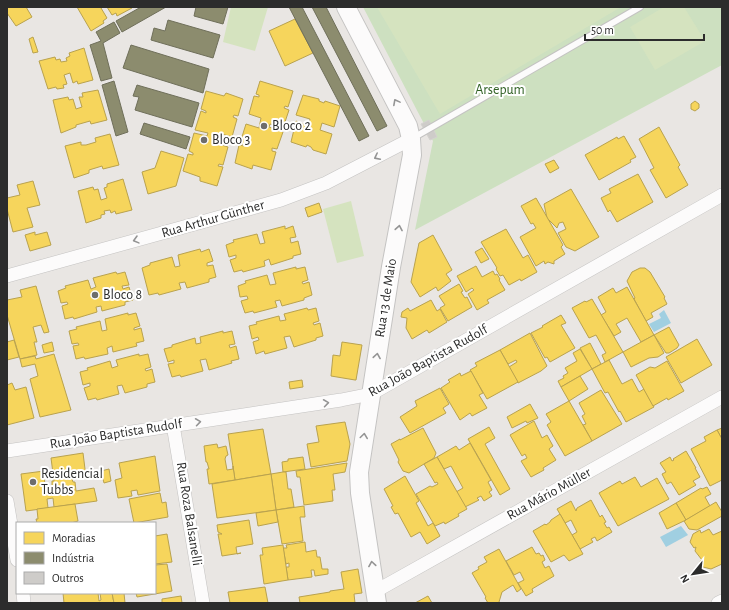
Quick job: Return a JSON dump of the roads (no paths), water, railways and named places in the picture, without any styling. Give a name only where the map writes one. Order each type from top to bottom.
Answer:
[{"type":"main road","name":"Rua 13 de Maio","points":[[346,7],[408,126],[412,155],[391,266],[361,459],[359,482],[377,597]]},
{"type":"street","name":"Rua Arthur Günther","points":[[7,276],[281,200],[326,183],[411,139]]},
{"type":"street","name":"Rua João Baptista Rudolf","points":[[7,451],[341,400],[371,394],[722,195]]},
{"type":"street","name":"Rua Mário Müller","points":[[377,597],[722,397]]},
{"type":"street","name":"Rua Roza Balsanelli","points":[[173,425],[203,603]]},
{"type":"street","points":[[7,501],[16,554]]},
{"type":"street","points":[[718,603],[722,601]]},
{"type":"lane","points":[[411,139],[640,7]]},
{"type":"water","points":[[664,310],[671,323],[654,332],[649,324],[661,318],[659,314]]},
{"type":"water","points":[[681,526],[688,535],[666,547],[660,537]]},
{"type":"place","name":"Bloco 2","points":[[264,126]]},
{"type":"place","name":"Bloco 3","points":[[204,140]]},
{"type":"place","name":"Bloco 8","points":[[95,295]]},
{"type":"place","name":"Residencial Tubbs","points":[[33,482]]},
{"type":"park label","name":"Arsepum","points":[[500,90]]}]
